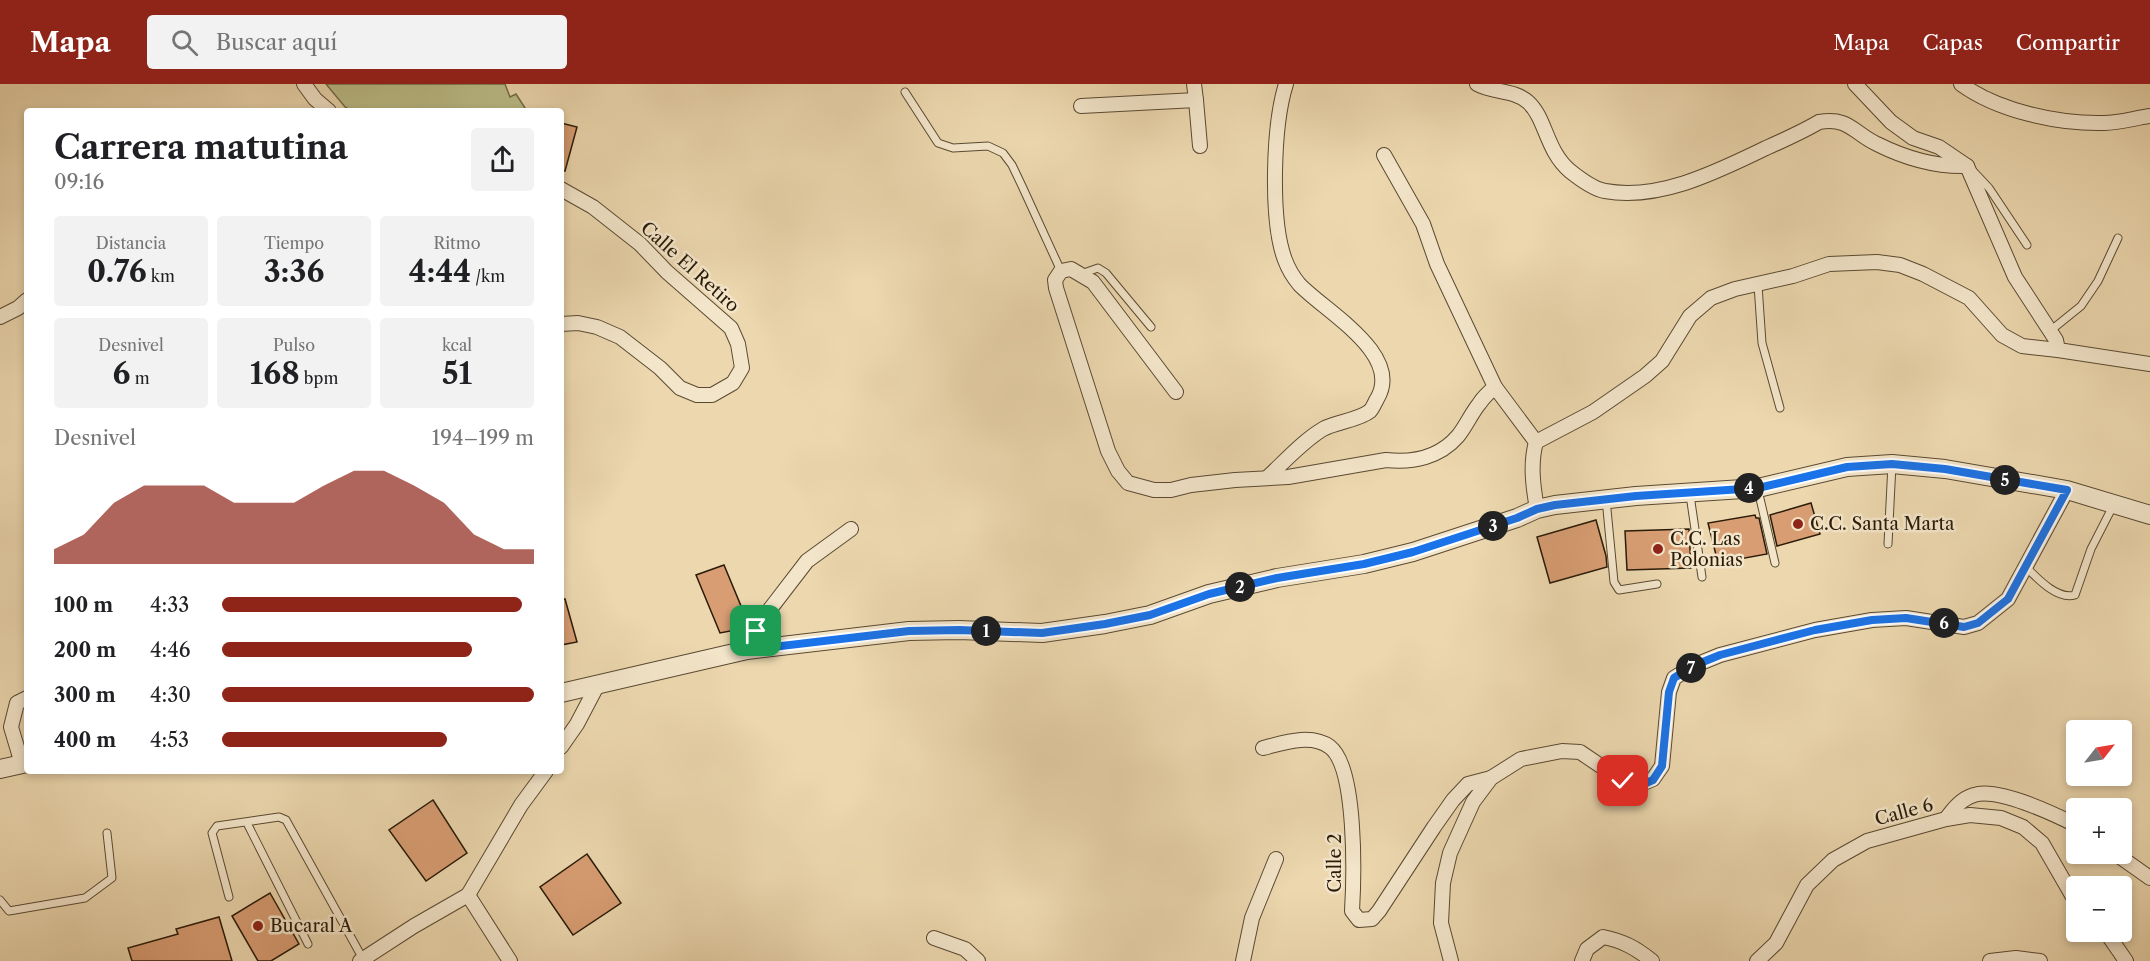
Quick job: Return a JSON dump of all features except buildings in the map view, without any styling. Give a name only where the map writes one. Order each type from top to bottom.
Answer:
[{"type":"street","points":[[304,84],[315,99],[326,108]]},
{"type":"street","points":[[1194,84],[1200,146]]},
{"type":"street","points":[[1268,477],[1323,429],[1371,410],[1382,392],[1384,382],[1374,355],[1362,338],[1297,282],[1286,262],[1278,236],[1276,211],[1278,131],[1281,102],[1286,84]]},
{"type":"street","points":[[1477,84],[1519,95],[1529,103],[1535,110],[1554,153],[1569,170],[1590,185],[1604,191],[1634,192],[1668,188],[1731,165],[1819,122],[1834,119],[1850,126],[1875,143],[1905,157],[1952,167],[1967,166]]},
{"type":"street","points":[[1855,84],[1891,123],[1913,138],[1939,147],[1967,166],[2015,277],[2050,331],[2058,350]]},
{"type":"street","points":[[1961,84],[1971,92],[2005,108],[2077,122],[2106,123],[2150,116]]},
{"type":"street","points":[[1081,106],[1196,100]]},
{"type":"street","points":[[1384,155],[1424,224],[1437,264],[1495,387],[1536,442]]},
{"type":"street","name":"Calle El Retiro","points":[[564,191],[593,207],[640,244],[673,278],[731,328],[738,344],[742,368],[733,383],[712,395],[697,395],[680,388],[660,368],[620,337],[597,327],[578,323],[564,324]]},
{"type":"street","points":[[1537,509],[1532,474],[1532,455],[1536,442],[1593,412],[1645,376],[1662,361],[1690,316],[1711,298],[1735,289],[1793,276],[1829,264],[1877,261],[1900,265],[1939,281],[1969,298],[2002,335],[2022,346],[2150,364]]},
{"type":"street","points":[[1176,392],[1093,282],[1071,269],[1061,271],[1055,280],[1056,288],[1108,451],[1118,471],[1128,483],[1154,490],[1171,490],[1191,485],[1268,477],[1288,477],[1386,460],[1424,458],[1443,448],[1458,436],[1479,403],[1495,387]]},
{"type":"street","points":[[0,317],[24,303]]},
{"type":"street","points":[[564,692],[747,650],[909,631],[1042,633],[1105,624],[1150,615],[1209,594],[1277,578],[1364,564],[1413,552],[1517,518],[1537,509],[1555,505],[1758,488],[1847,467],[1892,464],[1945,469],[2067,490],[2150,515]]},
{"type":"street","points":[[1451,961],[1441,923],[1443,883],[1450,853],[1473,802],[1491,778],[1521,759],[1562,751],[1580,752],[1623,781],[1639,786],[1653,780],[1662,766],[1669,692],[1674,678],[1693,666],[1720,655],[1804,633],[1872,620],[1906,618],[1964,627],[1978,623],[2008,599],[2067,490]]},
{"type":"street","points":[[747,650],[767,613],[807,561],[851,529]]},
{"type":"street","points":[[564,743],[577,724],[598,684]]},
{"type":"street","points":[[24,700],[17,703],[11,727],[24,761]]},
{"type":"street","points":[[564,727],[577,724]]},
{"type":"street","name":"Calle 2","points":[[1263,748],[1293,741],[1312,740],[1330,747],[1340,760],[1353,827],[1352,911],[1359,920],[1372,919],[1379,911],[1453,800],[1468,784],[1491,778]]},
{"type":"street","points":[[0,769],[24,764]]},
{"type":"street","points":[[362,960],[414,926],[468,895],[539,774]]},
{"type":"street","points":[[1946,819],[1964,800],[1976,794],[2001,796],[2037,806],[2066,820]]},
{"type":"street","name":"Calle 6","points":[[1757,961],[1776,943],[1807,885],[1833,860],[1867,841],[1946,819],[1970,815],[2001,818],[2023,827],[2042,843],[2066,885]]},
{"type":"street","points":[[1243,961],[1252,918],[1276,860]]},
{"type":"street","points":[[2130,864],[2150,878]]},
{"type":"street","points":[[468,895],[510,961]]},
{"type":"street","points":[[1582,961],[1587,949],[1603,937],[1621,940],[1638,949],[1652,961]]},
{"type":"street","points":[[933,938],[965,949],[978,961]]},
{"type":"street","points":[[2113,942],[2126,961]]},
{"type":"street","points":[[1990,961],[2016,958],[2040,961]]},
{"type":"lane","points":[[905,92],[938,143],[953,148],[988,146],[1003,153],[1012,165],[1061,271]]},
{"type":"lane","points":[[1967,166],[1989,188],[2027,245]]},
{"type":"lane","points":[[2050,331],[2081,306],[2098,281],[2118,238]]},
{"type":"lane","points":[[1082,274],[1098,268],[1106,273],[1151,327]]},
{"type":"lane","points":[[1758,285],[1762,343],[1780,408]]},
{"type":"lane","points":[[1888,544],[1892,464]]},
{"type":"lane","points":[[1758,488],[1775,563]]},
{"type":"lane","points":[[1690,492],[1702,577]]},
{"type":"lane","points":[[1606,499],[1614,582],[1619,590],[1657,584]]},
{"type":"lane","points":[[2026,567],[2039,580],[2058,593],[2067,597],[2074,595],[2091,549],[2114,504]]},
{"type":"lane","points":[[229,897],[212,833],[217,826],[279,817],[286,820],[362,960]]},
{"type":"lane","points":[[248,823],[308,944]]},
{"type":"lane","points":[[0,900],[9,911],[86,898],[111,878],[106,833]]},
{"type":"green space","points":[[326,84],[505,84],[510,97],[516,94],[525,108],[347,108]]},
{"type":"place","name":"C.C. Santa Marta","points":[[1798,524]]},
{"type":"place","name":"C.C. Las Polonias","points":[[1658,549]]},
{"type":"place","name":"Bucaral A","points":[[258,926]]},
{"type":"route","points":[[756,631],[747,650],[909,631],[1042,633],[1105,624],[1150,615],[1209,594],[1277,578],[1364,564],[1413,552],[1517,518],[1537,509],[1555,505],[1636,496],[1758,488],[1847,467],[1892,464],[1945,469],[2067,490],[2008,599],[1978,623],[1964,627],[1906,618],[1872,620],[1815,630],[1720,655],[1693,666],[1674,678],[1669,692],[1662,766],[1653,780],[1639,786],[1623,781]]}]
